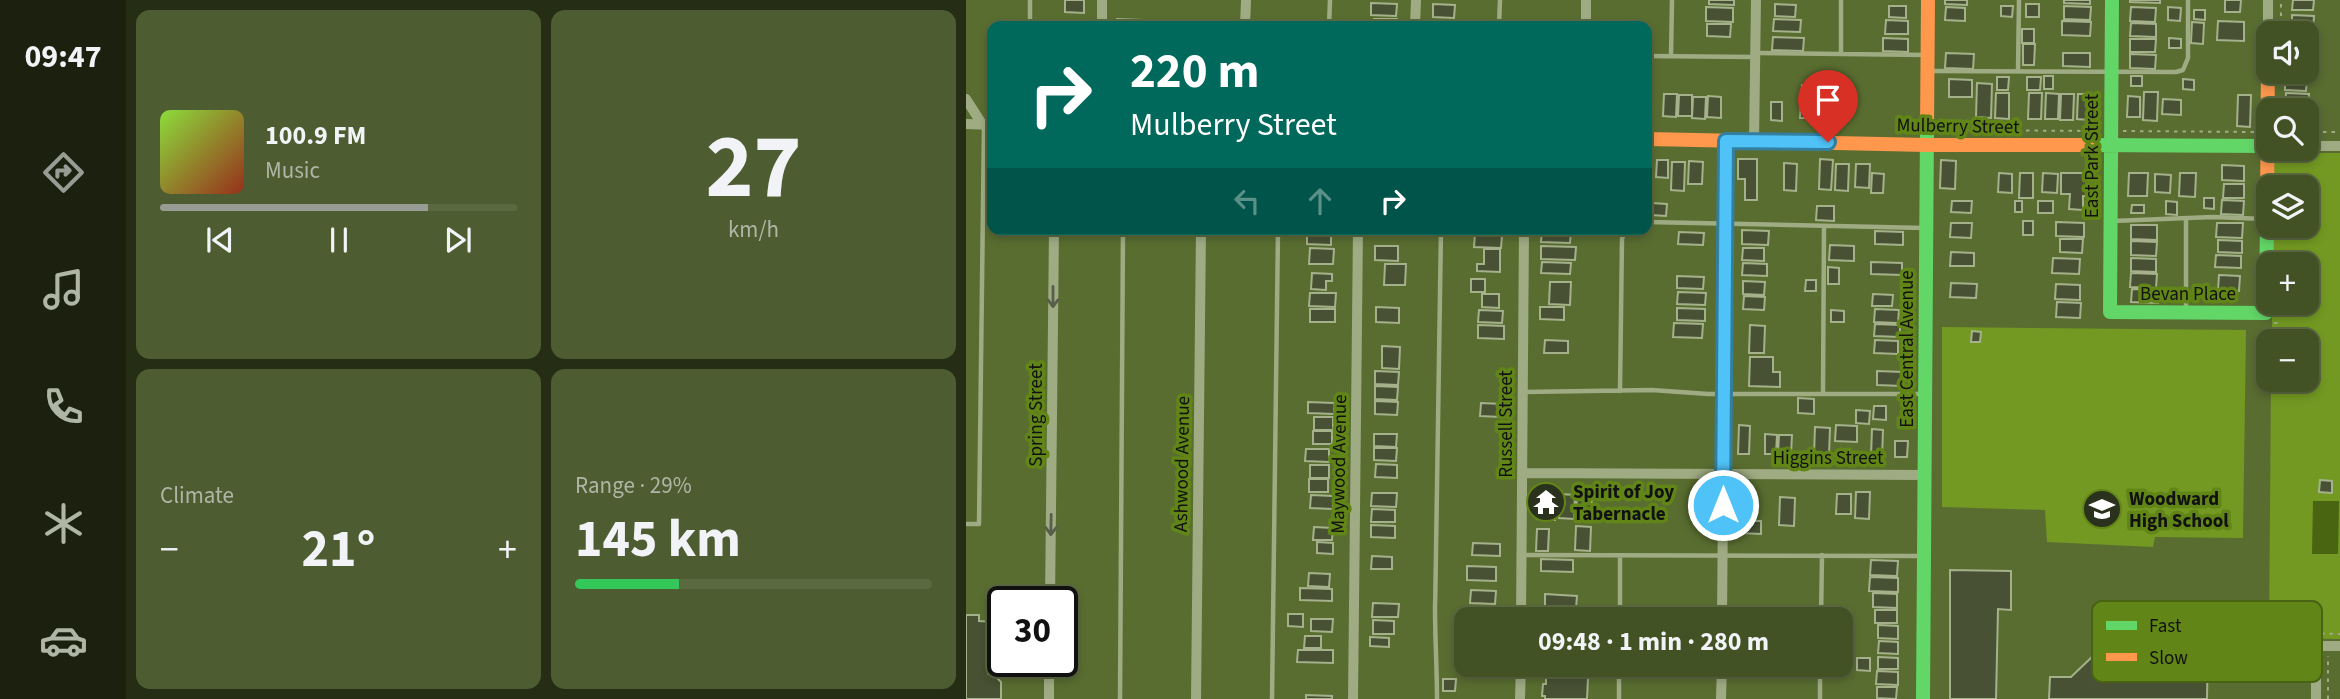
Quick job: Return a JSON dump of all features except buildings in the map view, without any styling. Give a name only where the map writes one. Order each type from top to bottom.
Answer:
[{"type":"street","points":[[1102,0],[1102,21]]},
{"type":"street","points":[[1245,0],[1245,21]]},
{"type":"street","points":[[1415,21],[1416,0]]},
{"type":"street","points":[[1586,21],[1587,0]]},
{"type":"street","points":[[1754,141],[1756,0]]},
{"type":"street","name":"East Central Avenue","points":[[1923,699],[1928,0]]},
{"type":"street","name":"East Park Street","points":[[2110,312],[2112,0]]},
{"type":"street","points":[[2268,0],[2268,21]]},
{"type":"street","points":[[966,99],[986,125]]},
{"type":"street","points":[[966,124],[986,125]]},
{"type":"street","name":"Mulberry Street","points":[[1652,139],[1927,145],[2256,146]]},
{"type":"street","points":[[1722,607],[1726,141]]},
{"type":"street","points":[[2319,146],[2340,146]]},
{"type":"street","name":"Spring Street","points":[[1050,586],[1054,235]]},
{"type":"street","name":"Ashwood Avenue","points":[[1196,699],[1201,235]]},
{"type":"street","name":"Maywood Avenue","points":[[1353,699],[1358,235]]},
{"type":"street","name":"Russell Street","points":[[1521,607],[1524,235]]},
{"type":"street","name":"Bevan Place","points":[[2110,312],[2266,313],[2266,238]]},
{"type":"street","name":"Higgins Street","points":[[1522,473],[1925,475]]},
{"type":"street","points":[[2322,646],[2340,646]]},
{"type":"street","points":[[1049,677],[1049,699]]},
{"type":"street","points":[[1520,699],[1521,677]]},
{"type":"street","points":[[1721,699],[1722,677]]},
{"type":"lane","points":[[1030,0],[1030,21]]},
{"type":"lane","points":[[1329,0],[1329,21]]},
{"type":"lane","points":[[1499,21],[1500,0]]},
{"type":"lane","points":[[1671,56],[1672,0]]},
{"type":"lane","points":[[1840,54],[1841,0]]},
{"type":"lane","points":[[2018,71],[2019,0]]},
{"type":"lane","points":[[1927,71],[2176,72],[2183,70],[2188,58],[2188,0]]},
{"type":"lane","points":[[1652,56],[1927,55]]},
{"type":"lane","points":[[966,524],[979,524],[986,125]]},
{"type":"lane","points":[[2110,221],[2213,217],[2256,219]]},
{"type":"lane","points":[[2186,220],[2186,313]]},
{"type":"lane","points":[[1652,222],[1926,228]]},
{"type":"lane","points":[[1823,393],[1824,226]]},
{"type":"lane","points":[[1120,699],[1123,235]]},
{"type":"lane","points":[[1272,699],[1278,235]]},
{"type":"lane","points":[[1437,699],[1435,612],[1441,235]]},
{"type":"lane","points":[[1620,391],[1623,235]]},
{"type":"lane","points":[[1522,393],[1620,391],[1925,394]]},
{"type":"lane","points":[[1521,555],[1924,556]]},
{"type":"lane","points":[[1821,607],[1822,555]]},
{"type":"lane","points":[[1619,607],[1620,556]]},
{"type":"lane","points":[[1619,677],[1619,699]]},
{"type":"lane","points":[[1820,699],[1821,677]]},
{"type":"path","points":[[2281,0],[2281,21]]},
{"type":"path","points":[[2319,132],[2340,132]]},
{"type":"path","points":[[2322,633],[2340,634]]},
{"type":"path","points":[[2328,657],[2328,699]]},
{"type":"shaded area","points":[[2319,153],[2340,153],[2340,639],[2322,639],[2322,601],[2269,601],[2271,392],[2319,392],[2319,329],[2272,329],[2272,315],[2319,315],[2319,252],[2272,252],[2273,238],[2319,238],[2319,175],[2273,175],[2273,161],[2319,161]]},
{"type":"shaded area","points":[[1942,327],[2246,330],[2243,538],[2155,537],[2153,547],[2047,542],[2045,510],[1942,507]]},
{"type":"shaded area","points":[[2313,501],[2339,501],[2338,554],[2312,554]]},
{"type":"traffic: fast","points":[[2112,0],[2110,312],[2266,313],[2267,238]]},
{"type":"traffic: fast","points":[[1923,699],[1927,127]]},
{"type":"traffic: fast","points":[[2088,145],[2256,146]]},
{"type":"traffic: slow","points":[[1927,127],[1928,0]]},
{"type":"traffic: slow","points":[[2267,175],[2268,84]]},
{"type":"traffic: slow","points":[[1652,139],[1927,145],[2088,145]]},
{"type":"place","name":"Spirit of Joy Tabernacle","points":[[1546,502]]},
{"type":"place","name":"Woodward High School","points":[[2102,509]]},
{"type":"route","points":[[1723,505],[1726,141],[1828,142]]}]
